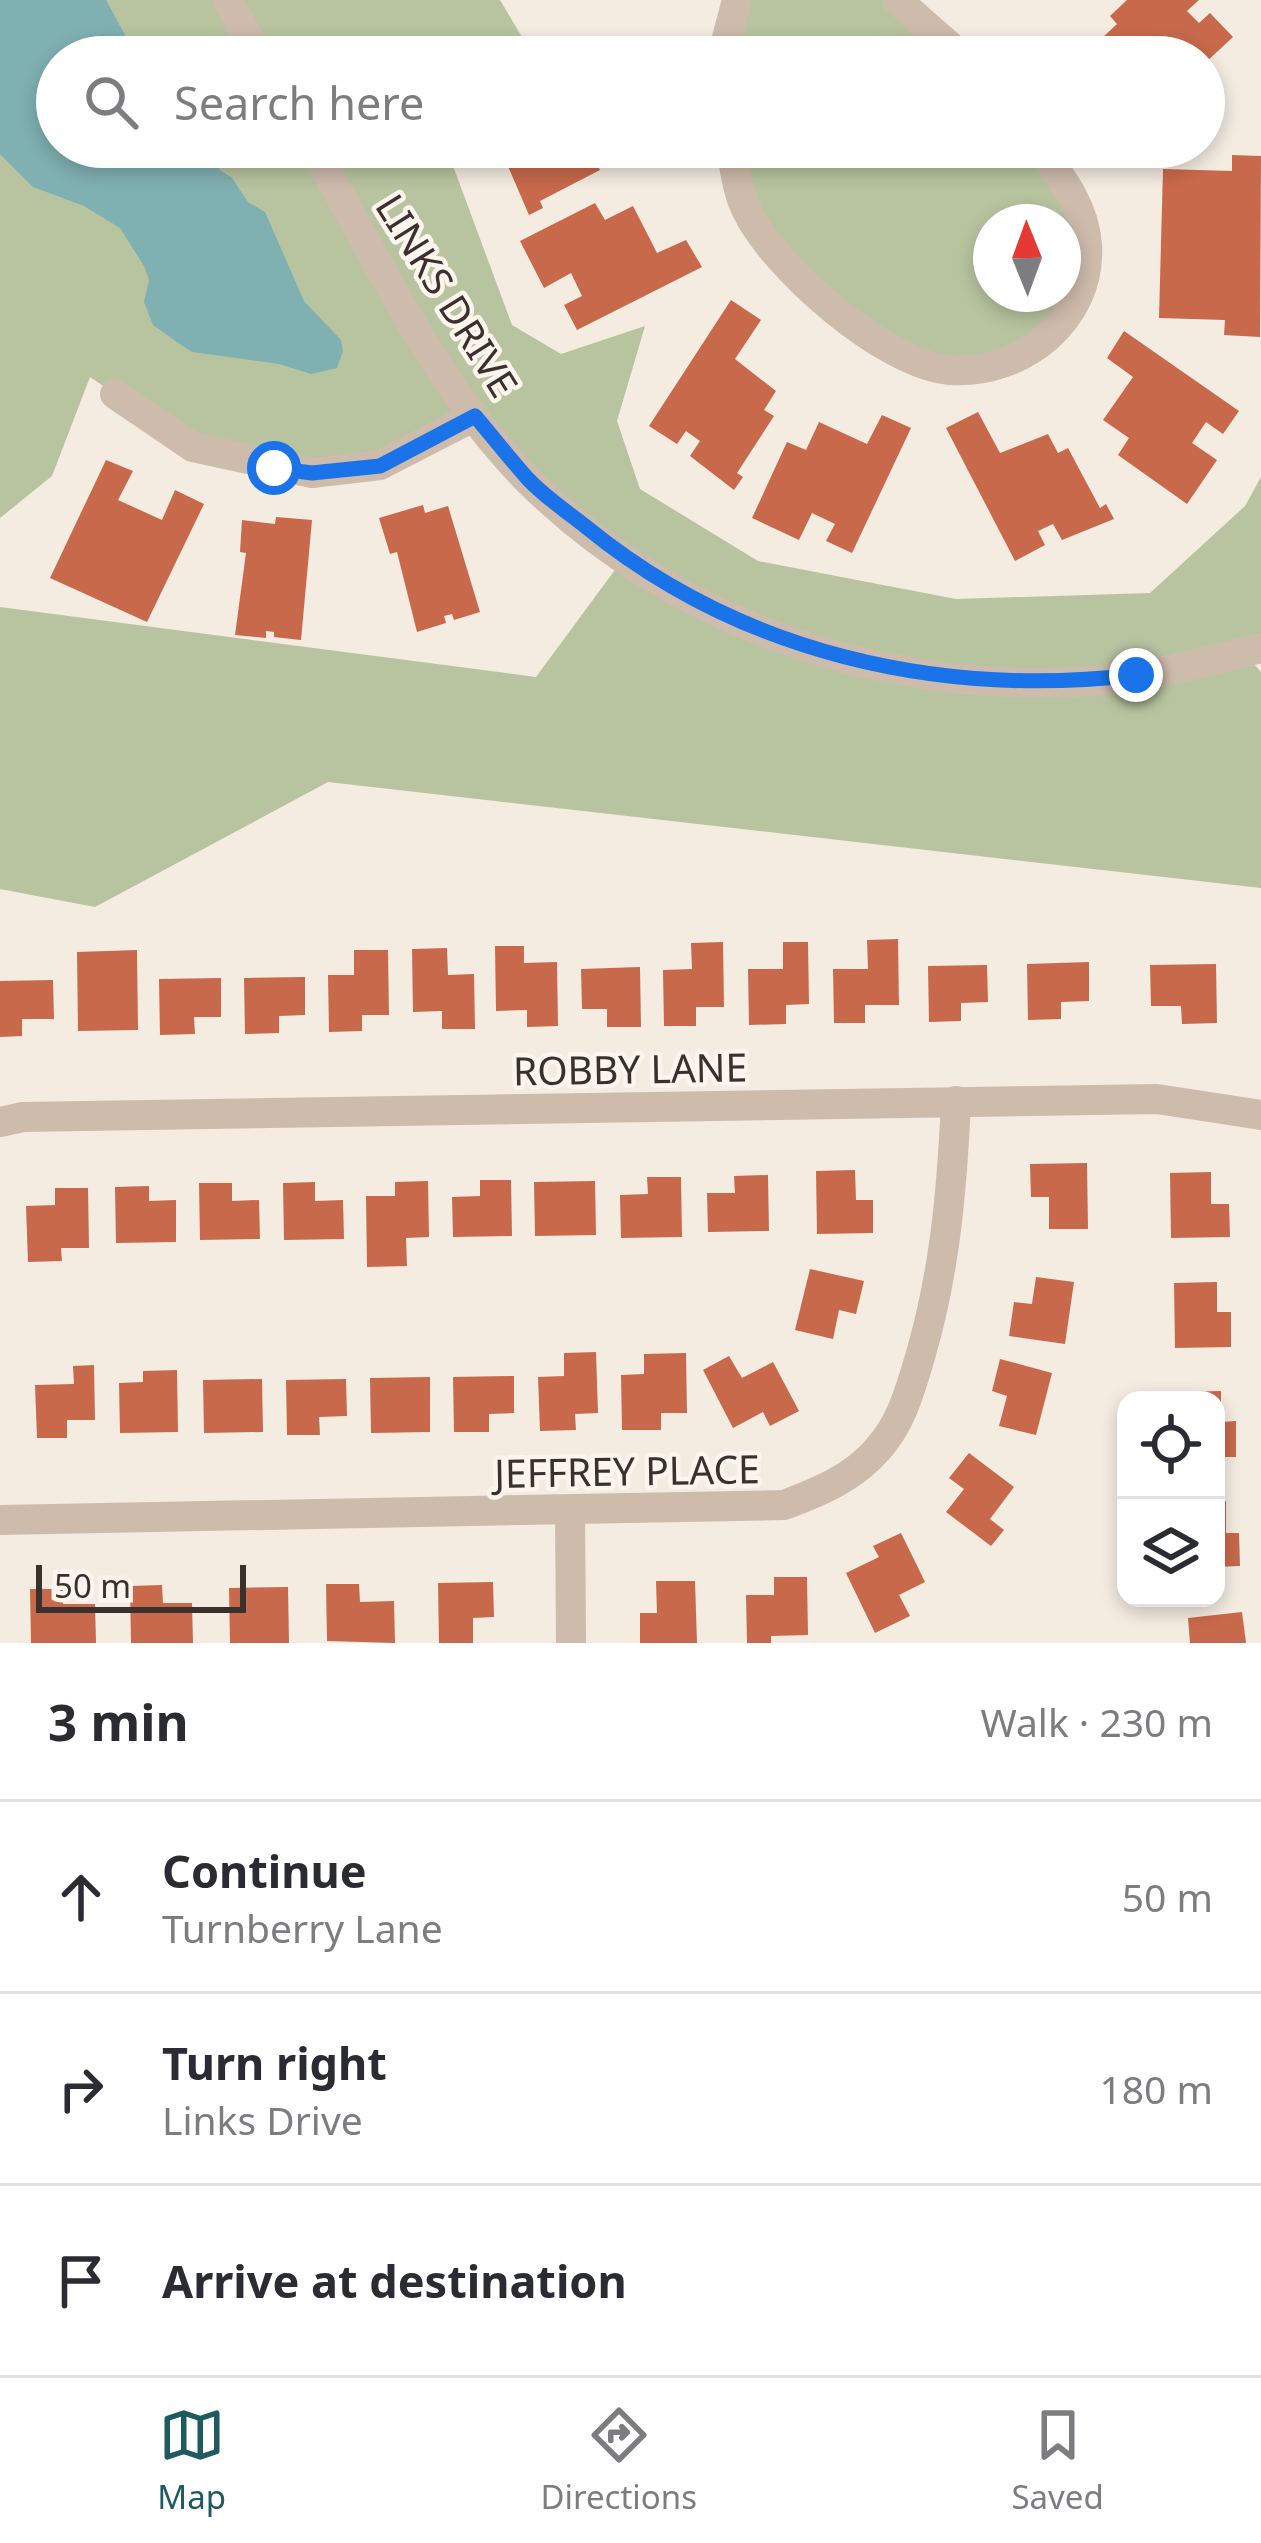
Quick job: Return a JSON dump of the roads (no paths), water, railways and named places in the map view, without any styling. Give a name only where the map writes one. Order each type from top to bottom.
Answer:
[{"type":"street","points":[[227,0],[248,36]]},
{"type":"street","points":[[728,36],[737,0]]},
{"type":"street","points":[[897,0],[938,36]]},
{"type":"street","name":"LINKS DRIVE","points":[[325,168],[442,370],[531,483],[624,558],[699,604],[805,648],[888,670],[976,681],[1089,681],[1261,648]]},
{"type":"street","points":[[735,168],[744,207],[765,241],[804,284],[855,325],[909,358],[946,370],[987,370],[1012,361],[1042,343],[1067,317],[1083,287],[1087,246],[1072,193],[1054,168]]},
{"type":"street","points":[[116,394],[194,447],[312,473],[380,466],[475,416]]},
{"type":"street","name":"ROBBY LANE","points":[[0,1121],[1157,1099],[1261,1115]]},
{"type":"street","name":"JEFFREY PLACE","points":[[0,1520],[784,1505],[824,1490],[878,1449],[904,1412],[939,1292],[952,1198],[956,1101]]},
{"type":"street","points":[[570,1510],[571,1643]]},
{"type":"water","points":[[0,0],[106,0],[126,36],[36,36],[36,168],[218,168],[232,178],[248,202],[265,212],[304,301],[341,340],[337,368],[311,374],[279,364],[192,352],[153,325],[144,302],[149,280],[120,228],[84,206],[33,187],[0,154]]}]
